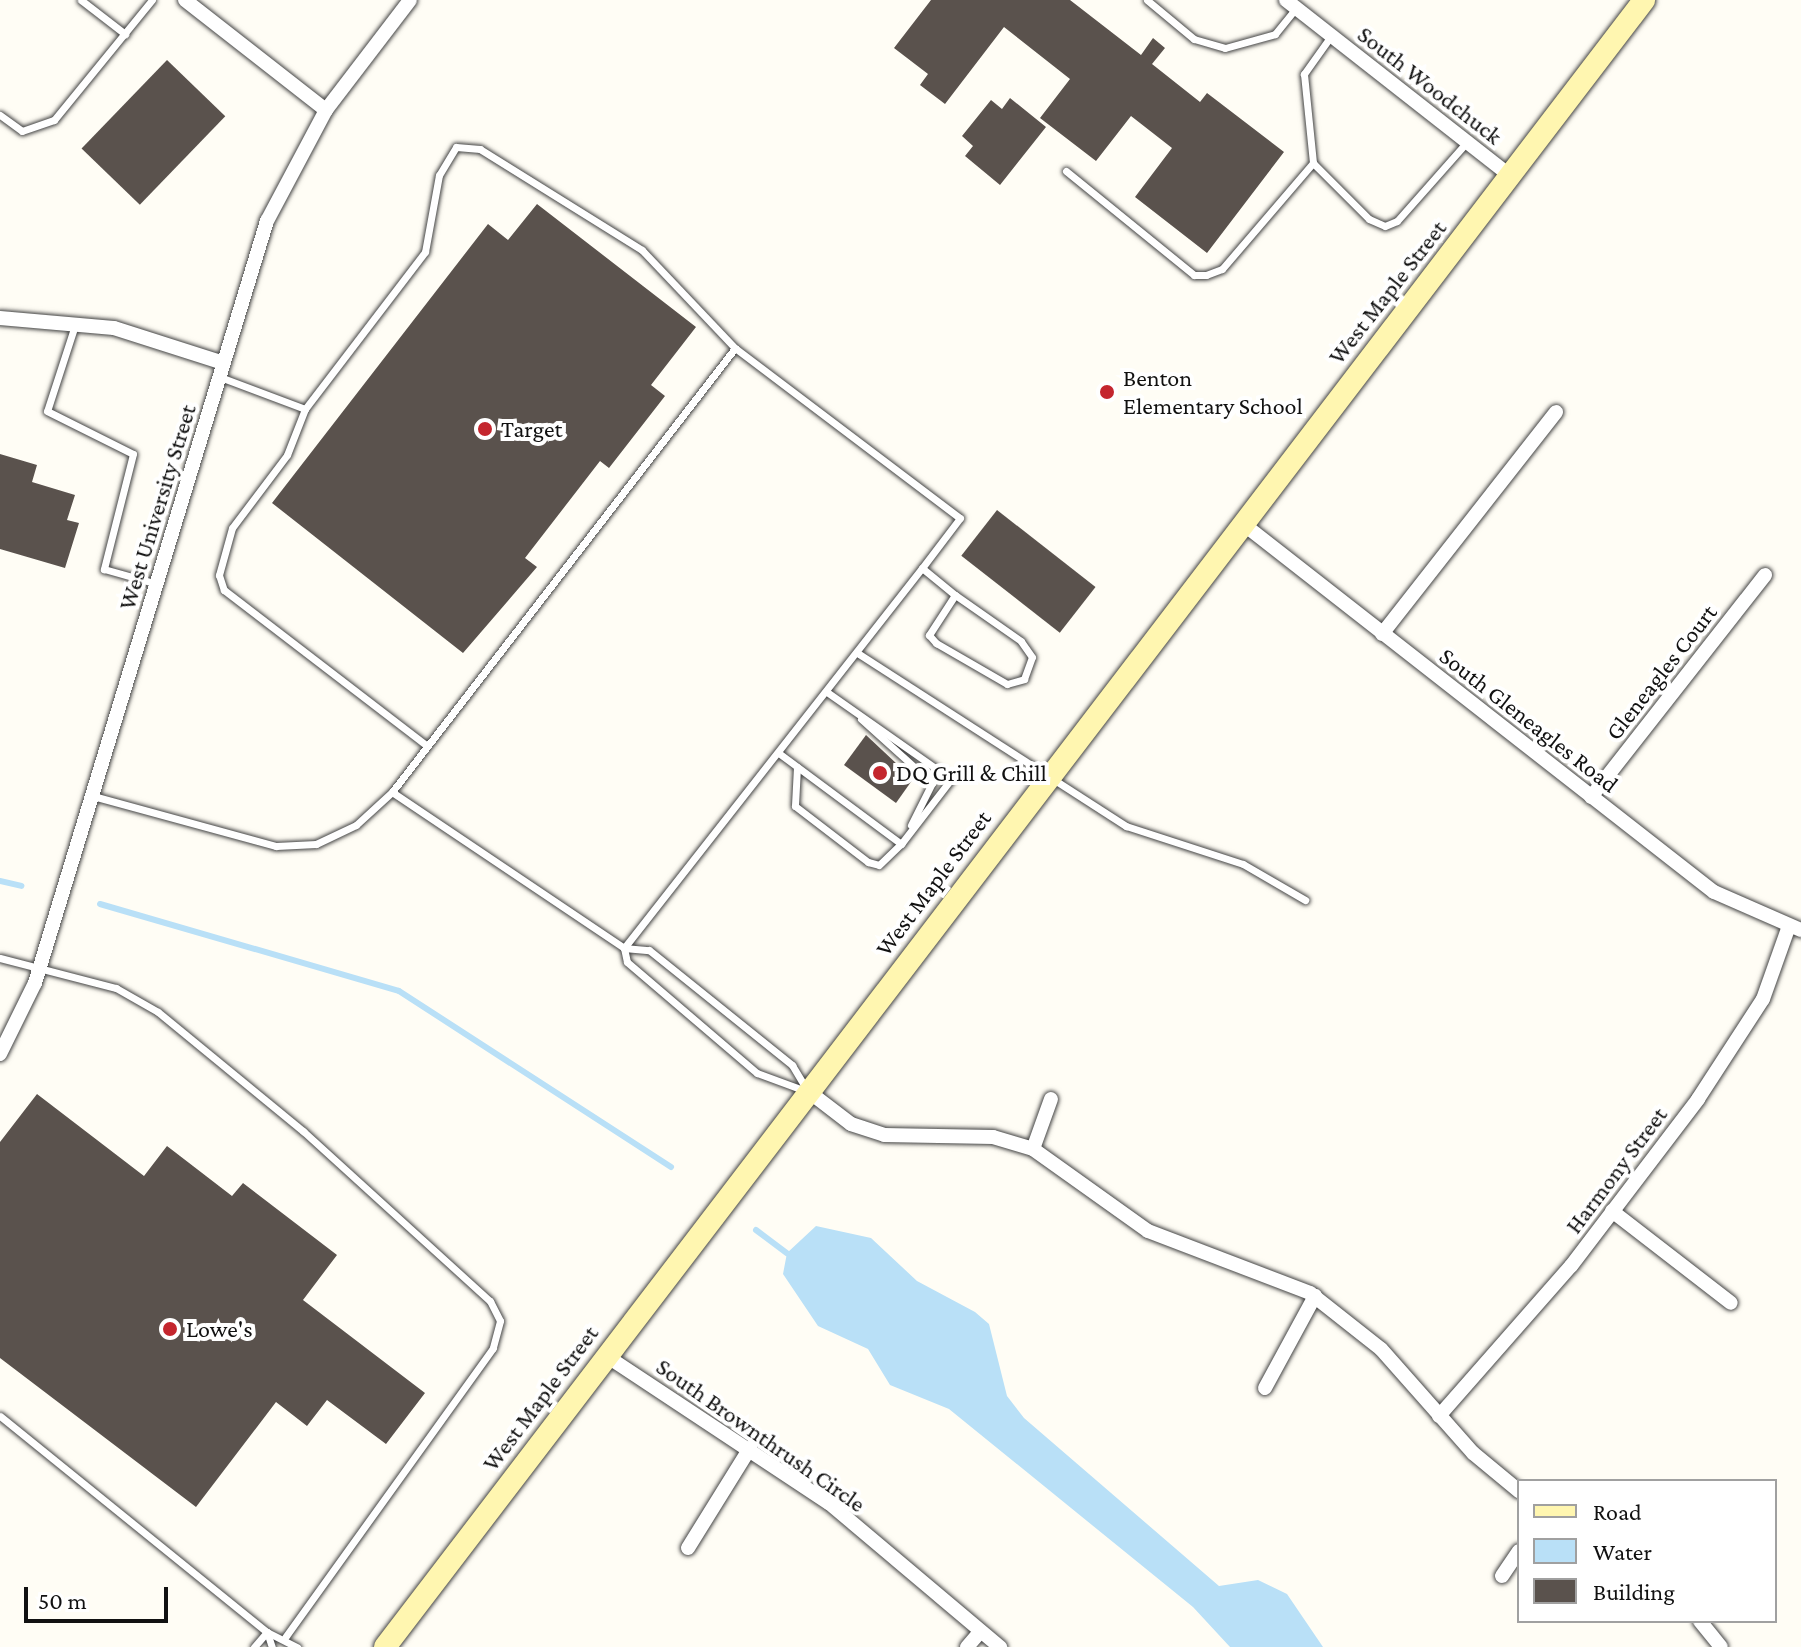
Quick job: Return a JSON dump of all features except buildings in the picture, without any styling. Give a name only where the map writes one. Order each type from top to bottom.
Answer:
[{"type":"main road","name":"West Maple Street","points":[[385,1647],[1047,775],[1644,0]]},
{"type":"street","points":[[185,0],[326,110]]},
{"type":"street","name":"West University Street","points":[[0,1054],[22,1021],[39,968],[267,221],[326,110],[410,0]]},
{"type":"street","name":"South Woodchuck","points":[[1291,4],[1509,175]]},
{"type":"street","points":[[0,318],[75,323],[222,370]]},
{"type":"street","points":[[1382,634],[1556,412]]},
{"type":"street","name":"South Gleneagles Road","points":[[1242,523],[1714,892],[1795,928]]},
{"type":"street","name":"Gleneagles Court","points":[[1591,797],[1765,575]]},
{"type":"street","name":"Harmony Street","points":[[1439,1416],[1474,1384],[1612,1211],[1736,1046],[1763,999],[1795,928]]},
{"type":"street","points":[[808,1091],[851,1124],[884,1135],[993,1137],[1033,1149],[1148,1231],[1315,1296],[1381,1349],[1439,1416],[1517,1489]]},
{"type":"street","points":[[1033,1149],[1051,1099]]},
{"type":"street","points":[[1612,1211],[1731,1303]]},
{"type":"street","points":[[1265,1388],[1315,1296]]},
{"type":"street","name":"South Brownthrush Circle","points":[[605,1355],[829,1503],[1000,1647]]},
{"type":"street","points":[[688,1548],[750,1448]]},
{"type":"street","points":[[1502,1576],[1517,1554]]},
{"type":"street","points":[[1702,1623],[1721,1647]]},
{"type":"street","points":[[967,1647],[980,1632]]},
{"type":"lane","points":[[81,0],[125,34]]},
{"type":"lane","points":[[0,115],[22,131],[45,126],[152,0]]},
{"type":"lane","points":[[1147,0],[1194,39],[1225,48],[1275,34],[1291,4]]},
{"type":"lane","points":[[1331,36],[1304,74],[1313,163],[1322,179],[1385,226],[1397,221],[1467,142]]},
{"type":"lane","points":[[427,746],[224,590],[219,575],[232,528],[287,455],[305,409],[425,252],[439,175],[456,147],[480,149],[642,250],[735,348],[960,518],[859,654],[624,948]]},
{"type":"lane","points":[[1066,171],[1194,275],[1206,275],[1222,269],[1313,163]]},
{"type":"lane","points":[[75,323],[47,411],[133,454],[104,569],[157,584]]},
{"type":"lane","points":[[93,796],[297,847],[356,825],[392,792],[735,348]]},
{"type":"lane","points":[[222,370],[305,409]]},
{"type":"lane","points":[[922,568],[1032,657],[1033,669],[1016,686],[929,635],[955,595]]},
{"type":"lane","points":[[859,654],[1126,826],[1243,864],[1305,900]]},
{"type":"lane","points":[[828,693],[932,783],[901,844]]},
{"type":"lane","points":[[797,767],[792,795],[803,813],[868,862],[879,865],[901,844],[951,779],[859,718]]},
{"type":"lane","points":[[780,754],[901,844]]},
{"type":"lane","points":[[392,792],[624,948],[649,950],[666,962],[792,1065],[808,1091]]},
{"type":"lane","points":[[624,948],[627,962],[757,1073],[808,1091]]},
{"type":"lane","points":[[0,958],[116,988],[158,1012],[303,1131],[490,1301],[500,1321],[493,1348],[285,1637]]},
{"type":"lane","points":[[0,1416],[267,1632],[285,1637],[297,1647]]},
{"type":"lane","points":[[254,1647],[267,1632]]},
{"type":"lane","points":[[267,1632],[272,1647]]},
{"type":"water","points":[[816,1226],[871,1238],[917,1281],[975,1312],[989,1324],[1007,1396],[1024,1418],[1219,1586],[1258,1580],[1287,1594],[1323,1647],[1230,1647],[1193,1607],[949,1409],[890,1385],[868,1349],[818,1326],[783,1274],[787,1253]]},
{"type":"waterway","points":[[0,881],[21,886]]},
{"type":"waterway","points":[[100,904],[399,991],[671,1167]]},
{"type":"waterway","points":[[756,1230],[787,1253]]},
{"type":"place","name":"Benton Elementary School","points":[[1107,392]]},
{"type":"place","name":"Target","points":[[485,429]]},
{"type":"place","name":"DQ Grill & Chill","points":[[880,773]]},
{"type":"place","name":"Lowe's","points":[[170,1329]]}]
